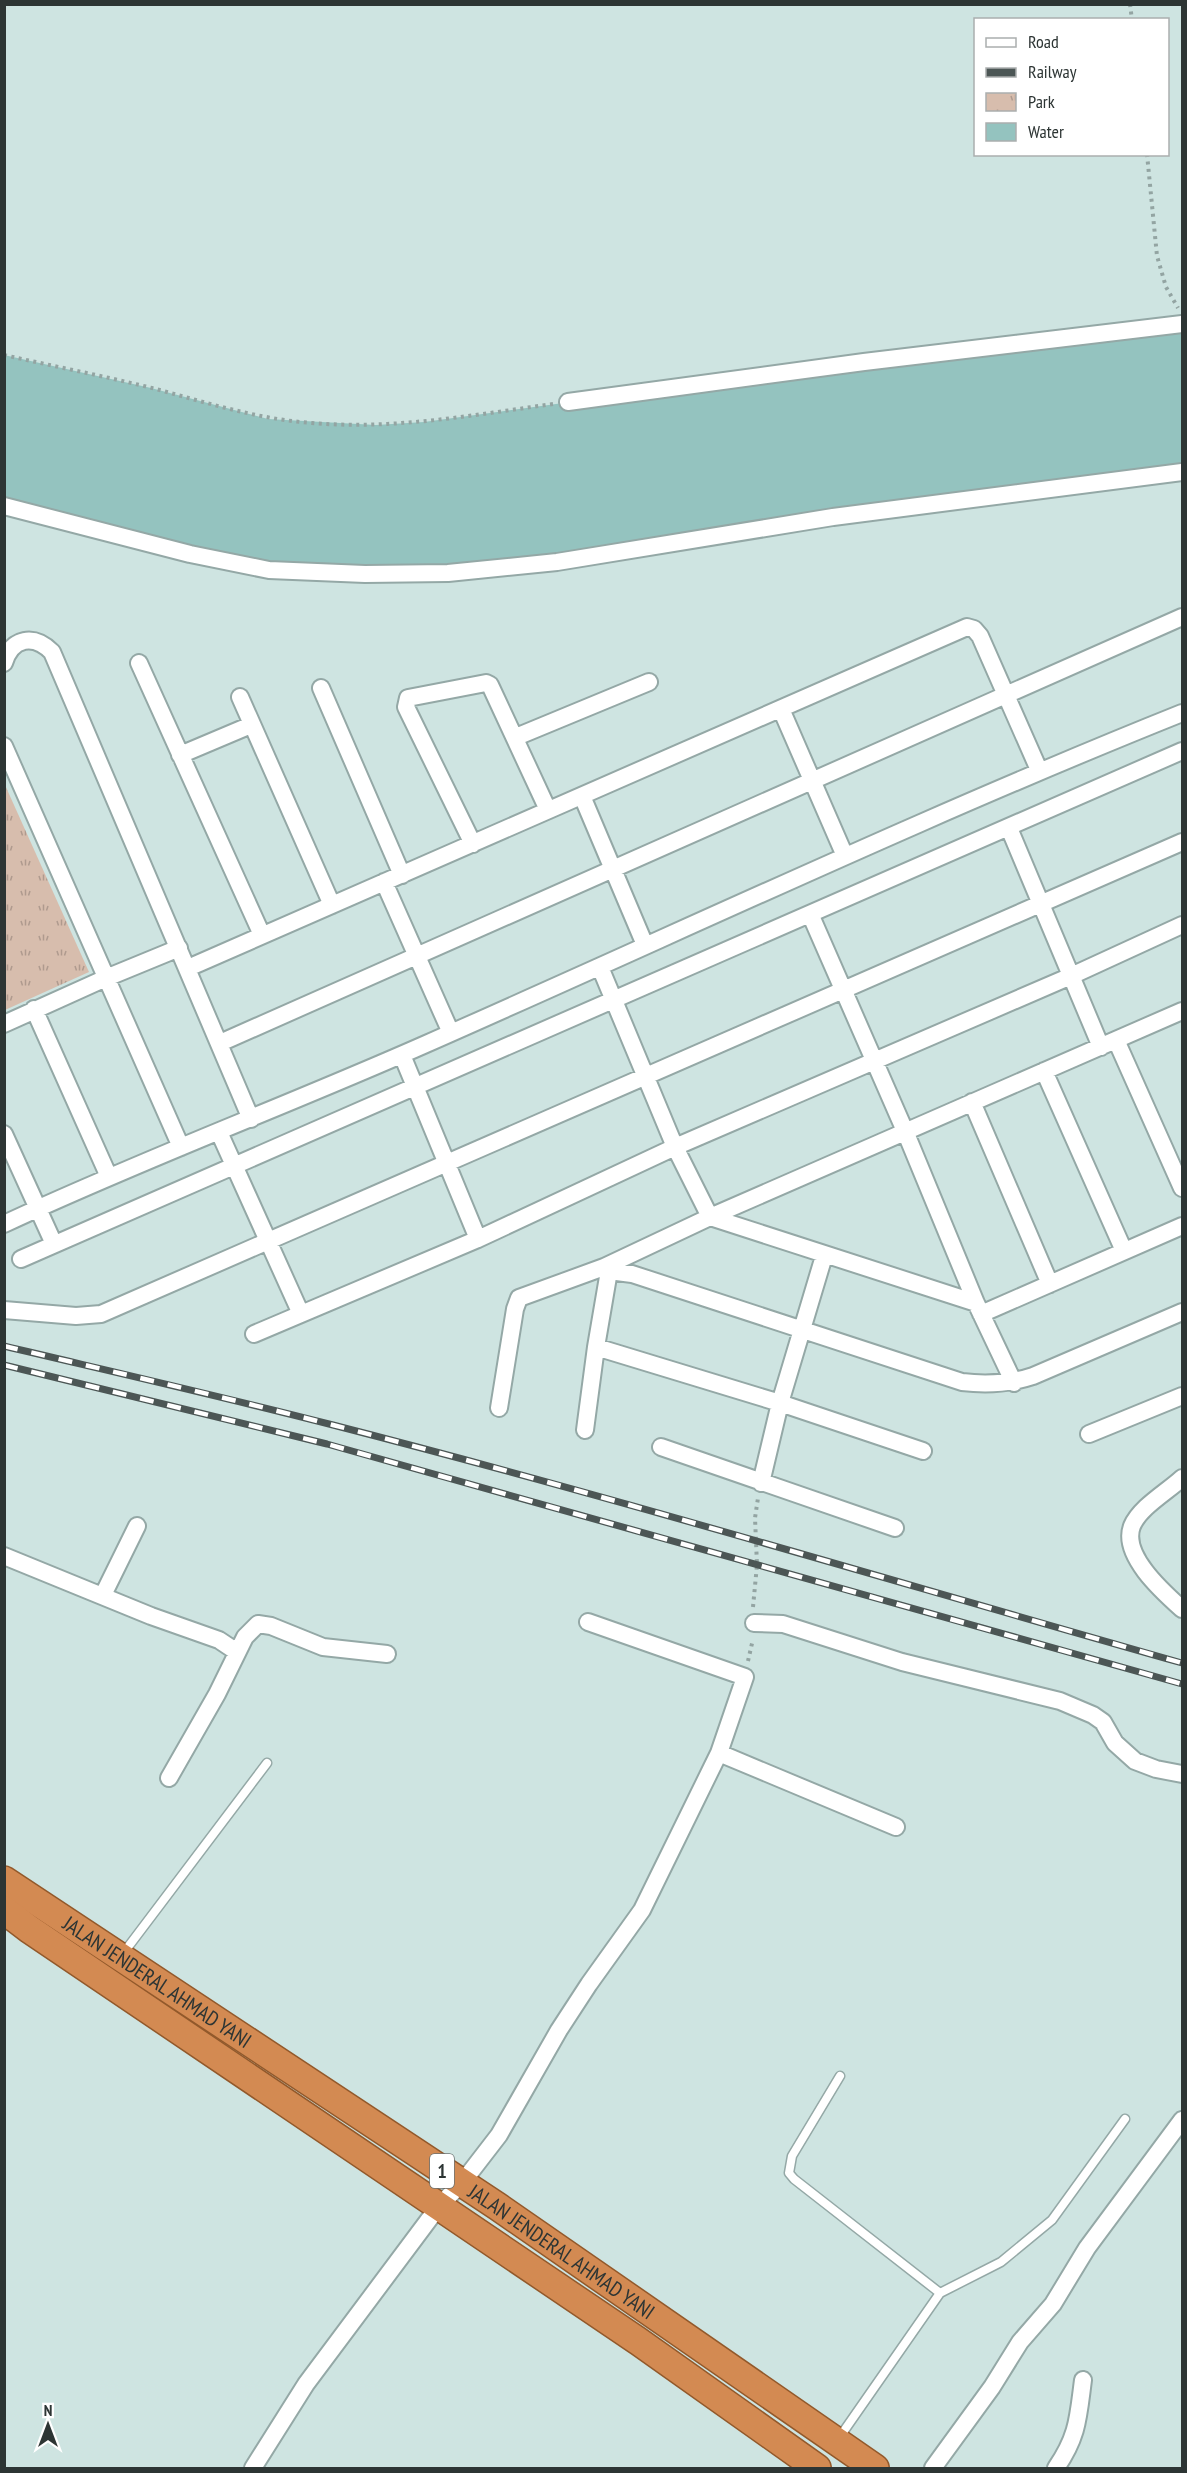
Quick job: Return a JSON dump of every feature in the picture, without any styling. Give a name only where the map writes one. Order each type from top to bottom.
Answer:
[{"type":"highway","name":"JALAN JENDERAL AHMAD YANI","points":[[4,1880],[497,2206],[837,2440],[875,2469]]},
{"type":"highway","name":"JALAN JENDERAL AHMAD YANI","points":[[4,1910],[638,2341],[817,2469]]},
{"type":"street","points":[[568,402],[787,371],[1182,324]]},
{"type":"street","points":[[4,506],[190,554],[269,570],[365,574],[448,573],[557,562],[833,517],[1182,472]]},
{"type":"street","points":[[220,1043],[1182,617]]},
{"type":"street","points":[[188,968],[967,627],[974,629],[980,636],[1008,695],[1039,770]]},
{"type":"street","points":[[4,663],[8,652],[14,644],[19,642],[37,642],[52,652],[251,1119]]},
{"type":"street","points":[[139,663],[262,935]]},
{"type":"street","points":[[516,737],[648,682]]},
{"type":"street","points":[[473,844],[405,702],[408,698],[486,683],[493,689],[548,810]]},
{"type":"street","points":[[321,688],[402,874]]},
{"type":"street","points":[[240,697],[332,905]]},
{"type":"street","points":[[781,710],[845,856]]},
{"type":"street","points":[[4,1224],[109,1177],[402,1055],[1039,770],[1182,713]]},
{"type":"street","points":[[180,755],[251,725]]},
{"type":"street","points":[[4,746],[182,1147]]},
{"type":"street","points":[[21,1259],[811,916],[1182,751]]},
{"type":"street","points":[[582,796],[645,945]]},
{"type":"street","points":[[1009,828],[1071,976],[1182,1188]]},
{"type":"street","points":[[4,1310],[76,1316],[101,1314],[1182,842]]},
{"type":"street","points":[[384,882],[451,1033]]},
{"type":"street","points":[[811,916],[905,1131],[978,1308],[1014,1383]]},
{"type":"street","points":[[255,1334],[478,1239],[675,1147],[1071,976],[1182,925]]},
{"type":"street","points":[[4,1024],[179,948]]},
{"type":"street","points":[[600,967],[675,1147],[710,1217],[978,1308],[1050,1284],[1182,1226]]},
{"type":"street","points":[[34,1010],[109,1177]]},
{"type":"street","points":[[499,1408],[515,1308],[519,1298],[607,1269],[710,1217],[1182,1011]]},
{"type":"street","points":[[402,1055],[478,1239]]},
{"type":"street","points":[[1044,1071],[1124,1251]]},
{"type":"street","points":[[972,1102],[1050,1284]]},
{"type":"street","points":[[219,1132],[301,1314]]},
{"type":"street","points":[[4,1134],[54,1244]]},
{"type":"street","points":[[761,1483],[780,1403],[824,1256]]},
{"type":"street","points":[[607,1269],[632,1274],[962,1382],[984,1384],[1014,1383],[1182,1312]]},
{"type":"street","points":[[585,1430],[607,1269]]},
{"type":"street","points":[[596,1347],[780,1403],[923,1451]]},
{"type":"street","points":[[1089,1434],[1182,1396]]},
{"type":"street","points":[[661,1447],[895,1528]]},
{"type":"street","points":[[1182,1478],[1141,1513],[1132,1525],[1129,1538],[1137,1560],[1182,1609]]},
{"type":"street","points":[[102,1595],[137,1526]]},
{"type":"street","points":[[4,1556],[151,1616],[219,1640],[237,1652]]},
{"type":"street","points":[[253,2469],[306,2384],[439,2206],[462,2183],[499,2135],[559,2030],[642,1910],[719,1753],[745,1677],[588,1622]]},
{"type":"street","points":[[169,1778],[218,1694],[250,1629],[263,1623],[323,1647],[387,1654]]},
{"type":"street","points":[[754,1623],[783,1624],[902,1662],[1060,1701],[1093,1715],[1103,1722],[1114,1743],[1135,1761],[1156,1769],[1182,1774]]},
{"type":"street","points":[[719,1753],[896,1827]]},
{"type":"street","points":[[933,2469],[992,2387],[1020,2342],[1053,2304],[1087,2248],[1182,2120]]},
{"type":"street","points":[[1056,2469],[1070,2448],[1076,2429],[1083,2380]]},
{"type":"lane","points":[[120,1958],[201,1854],[267,1763]]},
{"type":"lane","points":[[840,2076],[792,2156],[789,2173],[940,2293]]},
{"type":"lane","points":[[837,2440],[940,2293],[1001,2262],[1052,2220],[1125,2119]]},
{"type":"path","points":[[1147,156],[1157,256],[1166,286],[1175,302]]},
{"type":"path","points":[[4,355],[151,388],[268,419],[314,424],[376,425],[424,422],[568,402]]},
{"type":"path","points":[[745,1677],[754,1623],[757,1540],[755,1518],[761,1483]]},
{"type":"green space","points":[[5,785],[89,972],[4,1010]]},
{"type":"water","points":[[1182,324],[1182,472],[448,573],[310,571],[5,506],[4,355],[151,388],[268,419],[376,425],[424,422],[864,362]]},
{"type":"railway","points":[[4,1346],[251,1404],[440,1453],[652,1511],[1182,1663]]},
{"type":"railway","points":[[4,1365],[327,1444],[1182,1684]]}]
